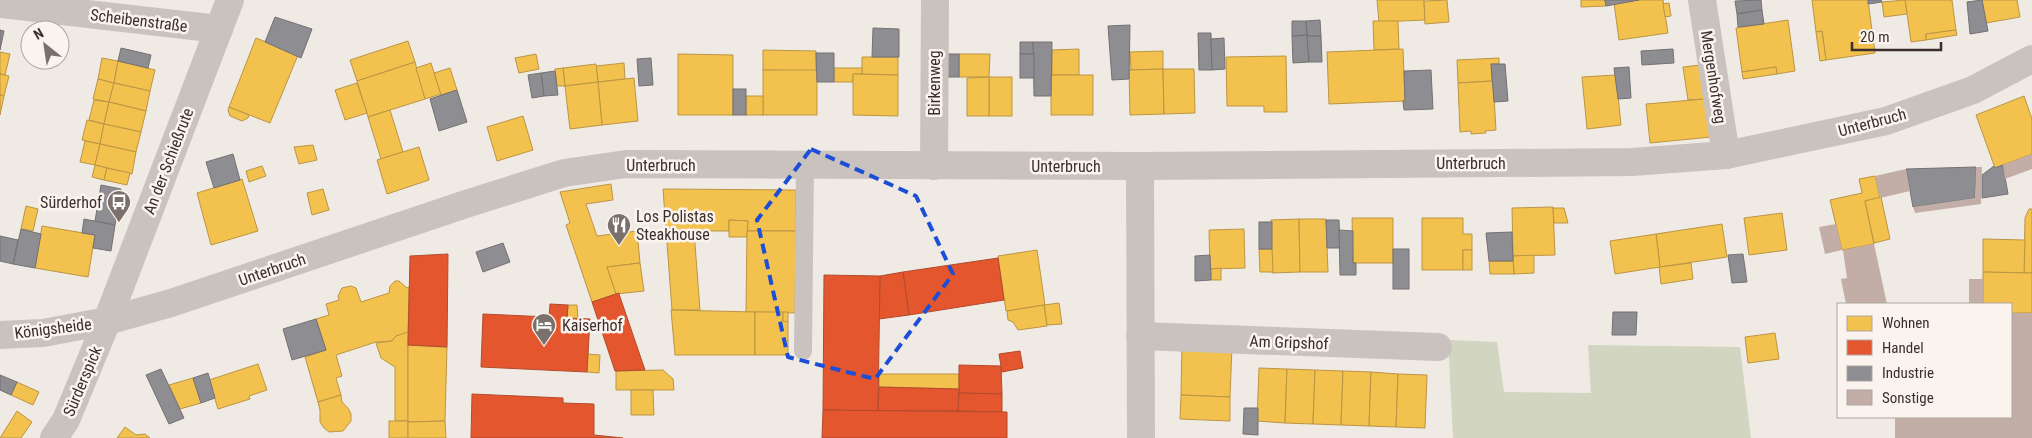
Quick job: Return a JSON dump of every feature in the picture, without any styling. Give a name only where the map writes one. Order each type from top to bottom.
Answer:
[{"type":"street","name":"An der Schießrute","points":[[107,321],[230,0]]},
{"type":"street","name":"Birkenweg","points":[[934,166],[935,0]]},
{"type":"street","name":"Mergenhofweg","points":[[1702,0],[1726,155]]},
{"type":"street","name":"Scheibenstraße","points":[[0,4],[219,29]]},
{"type":"street","name":"Unterbruch","points":[[107,321],[171,303],[564,173],[626,164],[1140,166],[1632,162],[1726,155],[1886,121],[1973,90],[2032,58]]},
{"type":"street","points":[[1140,166],[1141,438]]},
{"type":"street","name":"Königsheide","points":[[0,335],[43,333],[107,321]]},
{"type":"street","name":"Sürderspick","points":[[54,438],[66,420],[107,321]]},
{"type":"street","name":"Am Gripshof","points":[[1140,336],[1438,347]]},
{"type":"lane","points":[[803,351],[805,166]]},
{"type":"highlighted area","points":[[811,149],[916,196],[953,274],[875,379],[788,357],[757,220]]},
{"type":"green space","points":[[1448,340],[1497,342],[1504,392],[1591,393],[1588,345],[1740,347],[1751,438],[1453,438]]},
{"type":"building: Wohnen","points":[[1377,0],[1424,0],[1425,20],[1379,22]]},
{"type":"building: Wohnen","points":[[1447,0],[1449,22],[1425,24],[1424,1]]},
{"type":"building: Wohnen","points":[[1581,0],[1605,0],[1606,6],[1581,7]]},
{"type":"building: Wohnen","points":[[1663,0],[1668,33],[1619,40],[1614,3]]},
{"type":"building: Wohnen","points":[[1812,0],[1868,0],[1875,53],[1826,60],[1822,31],[1816,32]]},
{"type":"building: Wohnen","points":[[1905,0],[1952,0],[1956,30],[1926,34],[1926,40],[1911,42]]},
{"type":"building: Wohnen","points":[[1905,0],[1907,14],[1884,17],[1882,2]]},
{"type":"building: Wohnen","points":[[1982,0],[2017,0],[2020,17],[1986,23]]},
{"type":"building: Wohnen","points":[[1669,3],[1671,16],[1665,17],[1663,4]]},
{"type":"building: Wohnen","points":[[1788,20],[1795,71],[1777,74],[1776,67],[1742,72],[1736,28]]},
{"type":"building: Wohnen","points":[[1373,21],[1398,21],[1399,49],[1374,50]]},
{"type":"building: Wohnen","points":[[1956,30],[1957,35],[1926,40],[1926,34]]},
{"type":"building: Wohnen","points":[[1822,31],[1826,60],[1820,61],[1816,32]]},
{"type":"building: Wohnen","points":[[256,38],[298,55],[270,123],[229,107]]},
{"type":"building: Wohnen","points":[[408,41],[415,62],[357,81],[350,60]]},
{"type":"building: Wohnen","points":[[1079,49],[1079,75],[1052,75],[1052,50]]},
{"type":"building: Wohnen","points":[[1403,49],[1405,101],[1329,104],[1327,52]]},
{"type":"building: Wohnen","points":[[763,50],[816,51],[816,71],[763,70]]},
{"type":"building: Wohnen","points":[[1163,51],[1163,69],[1131,70],[1130,52]]},
{"type":"building: Wohnen","points":[[0,52],[10,54],[5,75],[0,74]]},
{"type":"building: Wohnen","points":[[536,54],[539,69],[519,73],[515,58]]},
{"type":"building: Wohnen","points":[[678,54],[733,55],[733,115],[678,115]]},
{"type":"building: Wohnen","points":[[959,54],[990,54],[989,77],[959,77]]},
{"type":"building: Wohnen","points":[[1286,56],[1287,112],[1264,112],[1264,106],[1227,106],[1226,57]]},
{"type":"building: Wohnen","points":[[862,57],[898,57],[898,75],[862,74]]},
{"type":"building: Wohnen","points":[[102,58],[118,61],[114,83],[98,79]]},
{"type":"building: Wohnen","points":[[1499,58],[1499,64],[1491,64],[1492,81],[1458,83],[1457,60]]},
{"type":"building: Wohnen","points":[[118,61],[155,70],[150,91],[114,83]]},
{"type":"building: Wohnen","points":[[415,62],[425,99],[368,117],[357,81]]},
{"type":"building: Wohnen","points":[[431,63],[441,94],[425,99],[416,68]]},
{"type":"building: Wohnen","points":[[624,63],[625,79],[598,82],[596,66]]},
{"type":"building: Wohnen","points":[[596,64],[598,82],[565,86],[563,68]]},
{"type":"building: Wohnen","points":[[1701,65],[1705,99],[1688,100],[1683,67]]},
{"type":"building: Wohnen","points":[[1776,67],[1777,74],[1743,79],[1742,72]]},
{"type":"building: Wohnen","points":[[450,68],[457,90],[441,95],[434,73]]},
{"type":"building: Wohnen","points":[[563,68],[565,86],[557,86],[555,69]]},
{"type":"building: Wohnen","points":[[834,68],[862,68],[862,74],[853,74],[853,82],[834,82]]},
{"type":"building: Wohnen","points":[[1163,69],[1164,114],[1130,115],[1129,70]]},
{"type":"building: Wohnen","points":[[1163,69],[1194,69],[1195,113],[1164,114]]},
{"type":"building: Wohnen","points":[[763,70],[817,70],[817,115],[763,115]]},
{"type":"building: Wohnen","points":[[0,74],[9,76],[4,96],[0,95]]},
{"type":"building: Wohnen","points":[[853,74],[898,75],[898,116],[853,115]]},
{"type":"building: Wohnen","points":[[1051,75],[1093,75],[1093,115],[1051,115]]},
{"type":"building: Wohnen","points":[[1616,75],[1621,125],[1587,129],[1582,77]]},
{"type":"building: Wohnen","points":[[989,77],[1012,77],[1012,116],[989,116]]},
{"type":"building: Wohnen","points":[[989,77],[989,116],[967,116],[967,78]]},
{"type":"building: Wohnen","points":[[634,78],[638,121],[602,125],[598,82]]},
{"type":"building: Wohnen","points":[[98,79],[114,83],[109,102],[93,99]]},
{"type":"building: Wohnen","points":[[1493,81],[1496,130],[1471,134],[1471,131],[1460,132],[1458,83]]},
{"type":"building: Wohnen","points":[[598,82],[602,125],[570,129],[565,86]]},
{"type":"building: Wohnen","points":[[114,83],[150,91],[146,111],[109,102]]},
{"type":"building: Wohnen","points":[[357,83],[367,113],[345,120],[335,90]]},
{"type":"building: Wohnen","points":[[0,95],[4,96],[0,115]]},
{"type":"building: Wohnen","points":[[746,96],[763,96],[763,115],[746,115]]},
{"type":"building: Wohnen","points":[[2024,96],[2032,119],[2032,154],[1995,168],[1976,115]]},
{"type":"building: Wohnen","points":[[1705,99],[1711,137],[1650,143],[1646,104]]},
{"type":"building: Wohnen","points":[[94,100],[109,102],[104,124],[89,120]]},
{"type":"building: Wohnen","points":[[109,102],[146,111],[141,132],[104,124]]},
{"type":"building: Wohnen","points":[[229,107],[249,115],[248,118],[242,121],[230,116]]},
{"type":"building: Wohnen","points":[[390,110],[403,152],[381,159],[368,117]]},
{"type":"building: Wohnen","points":[[523,116],[533,150],[497,161],[487,127]]},
{"type":"building: Wohnen","points":[[87,120],[104,124],[100,144],[82,140]]},
{"type":"building: Wohnen","points":[[104,124],[141,132],[136,152],[100,144]]},
{"type":"building: Wohnen","points":[[85,141],[100,144],[95,165],[80,162]]},
{"type":"building: Wohnen","points":[[100,144],[136,152],[132,174],[95,165]]},
{"type":"building: Wohnen","points":[[313,145],[317,160],[299,164],[294,147]]},
{"type":"building: Wohnen","points":[[419,147],[429,180],[387,194],[377,160]]},
{"type":"building: Wohnen","points":[[95,165],[107,168],[104,180],[92,177]]},
{"type":"building: Wohnen","points":[[262,166],[266,176],[249,182],[246,171]]},
{"type":"building: Wohnen","points":[[107,168],[130,173],[127,185],[104,180]]},
{"type":"building: Wohnen","points":[[1875,176],[1880,198],[1865,201],[1874,244],[1842,250],[1830,200],[1862,193],[1859,179]]},
{"type":"building: Wohnen","points":[[242,179],[258,231],[211,245],[197,193]]},
{"type":"building: Wohnen","points":[[611,184],[613,200],[586,204],[597,236],[637,231],[640,263],[607,267],[616,294],[592,302],[566,225],[570,223],[560,192]]},
{"type":"building: Wohnen","points":[[323,189],[329,210],[312,215],[307,193]]},
{"type":"building: Wohnen","points":[[663,189],[796,190],[796,231],[747,231],[748,221],[729,220],[729,231],[694,231],[700,310],[672,310]]},
{"type":"building: Wohnen","points":[[1881,197],[1890,239],[1874,243],[1865,201]]},
{"type":"building: Wohnen","points":[[26,206],[38,209],[33,231],[21,229]]},
{"type":"building: Wohnen","points":[[1553,207],[1555,255],[1513,256],[1512,208]]},
{"type":"building: Wohnen","points":[[1553,208],[1564,208],[1568,223],[1554,223]]},
{"type":"building: Wohnen","points":[[2029,209],[2032,209],[2032,273],[2024,273],[2025,218]]},
{"type":"building: Wohnen","points":[[1782,213],[1787,250],[1749,255],[1744,218]]},
{"type":"building: Wohnen","points":[[1352,218],[1393,218],[1393,263],[1353,263]]},
{"type":"building: Wohnen","points":[[1422,218],[1463,218],[1463,234],[1472,234],[1472,250],[1463,250],[1463,270],[1422,270]]},
{"type":"building: Wohnen","points":[[1299,219],[1300,272],[1272,273],[1271,220]]},
{"type":"building: Wohnen","points":[[1299,219],[1326,219],[1328,272],[1300,272]]},
{"type":"building: Wohnen","points":[[729,220],[748,221],[747,237],[729,237]]},
{"type":"building: Wohnen","points":[[1722,224],[1727,257],[1660,267],[1656,234]]},
{"type":"building: Wohnen","points":[[42,226],[95,235],[88,277],[35,268]]},
{"type":"building: Wohnen","points":[[1244,229],[1245,268],[1210,269],[1209,230]]},
{"type":"building: Wohnen","points":[[747,231],[796,231],[795,313],[746,312]]},
{"type":"building: Wohnen","points":[[1656,234],[1660,267],[1615,274],[1610,241]]},
{"type":"building: Wohnen","points":[[1983,239],[2025,240],[2024,273],[1983,272]]},
{"type":"building: Wohnen","points":[[1259,249],[1272,249],[1273,272],[1260,272]]},
{"type":"building: Wohnen","points":[[1037,250],[1045,305],[1006,311],[998,256]]},
{"type":"building: Wohnen","points":[[1463,250],[1472,250],[1472,270],[1463,270]]},
{"type":"building: Wohnen","points":[[1534,255],[1534,273],[1514,274],[1513,256]]},
{"type":"building: Wohnen","points":[[1489,261],[1513,261],[1514,274],[1490,274]]},
{"type":"building: Wohnen","points":[[640,263],[644,291],[616,294],[607,267]]},
{"type":"building: Wohnen","points":[[1691,263],[1693,279],[1661,284],[1659,267]]},
{"type":"building: Wohnen","points":[[1221,268],[1221,280],[1211,280],[1211,269]]},
{"type":"building: Wohnen","points":[[1983,272],[2032,273],[2032,313],[2012,313],[2012,303],[1983,303]]},
{"type":"building: Wohnen","points":[[395,281],[399,281],[407,288],[409,287],[408,333],[396,336],[392,341],[376,342],[336,355],[342,376],[336,378],[341,395],[318,402],[305,357],[326,350],[316,319],[329,315],[326,304],[339,300],[338,296],[342,288],[351,286],[356,288],[361,302],[389,293],[390,286]]},
{"type":"building: Wohnen","points":[[1059,303],[1062,324],[1047,325],[1044,305]]},
{"type":"building: Wohnen","points":[[568,305],[577,305],[578,319],[567,318]]},
{"type":"building: Wohnen","points":[[1044,305],[1047,326],[1018,330],[1013,322],[1008,320],[1007,311]]},
{"type":"building: Wohnen","points":[[671,310],[755,312],[755,355],[675,355]]},
{"type":"building: Wohnen","points":[[755,312],[783,312],[783,321],[788,322],[788,355],[755,355]]},
{"type":"building: Wohnen","points":[[783,312],[788,312],[788,322],[783,321]]},
{"type":"building: Wohnen","points":[[408,332],[408,421],[395,421],[395,367],[381,358],[376,343],[392,341],[396,336]]},
{"type":"building: Wohnen","points":[[1775,333],[1779,359],[1748,363],[1745,337]]},
{"type":"building: Wohnen","points":[[1182,344],[1232,346],[1230,397],[1181,395]]},
{"type":"building: Wohnen","points":[[408,345],[447,347],[445,421],[408,422]]},
{"type":"building: Wohnen","points":[[587,354],[600,355],[599,373],[587,372]]},
{"type":"building: Wohnen","points":[[258,364],[267,390],[249,396],[250,399],[218,409],[209,380]]},
{"type":"building: Wohnen","points":[[1259,368],[1287,369],[1285,423],[1257,421]]},
{"type":"building: Wohnen","points":[[1287,369],[1315,370],[1313,424],[1285,423]]},
{"type":"building: Wohnen","points":[[663,370],[673,379],[674,390],[616,390],[616,371]]},
{"type":"building: Wohnen","points":[[1315,370],[1343,371],[1341,425],[1313,424]]},
{"type":"building: Wohnen","points":[[1343,371],[1371,372],[1369,426],[1341,425]]},
{"type":"building: Wohnen","points":[[1371,372],[1398,374],[1396,427],[1369,426]]},
{"type":"building: Wohnen","points":[[879,374],[959,374],[959,389],[879,387]]},
{"type":"building: Wohnen","points":[[1398,374],[1427,375],[1425,428],[1396,427]]},
{"type":"building: Wohnen","points":[[193,378],[201,403],[180,409],[169,385]]},
{"type":"building: Wohnen","points":[[17,382],[39,392],[33,405],[11,395]]},
{"type":"building: Wohnen","points":[[631,390],[653,390],[654,415],[631,415]]},
{"type":"building: Wohnen","points":[[341,395],[342,402],[351,414],[351,421],[343,431],[329,432],[320,422],[318,402]]},
{"type":"building: Wohnen","points":[[1181,395],[1230,397],[1230,421],[1180,419]]},
{"type":"building: Wohnen","points":[[17,411],[32,422],[21,438],[0,438]]},
{"type":"building: Wohnen","points":[[389,421],[408,421],[408,438],[389,438]]},
{"type":"building: Wohnen","points":[[445,421],[446,438],[408,438],[408,422]]},
{"type":"building: Wohnen","points":[[125,427],[136,435],[145,434],[150,438],[117,438]]},
{"type":"building: Handel","points":[[448,254],[447,347],[408,345],[410,256]]},
{"type":"building: Handel","points":[[998,258],[1004,300],[909,315],[903,272]]},
{"type":"building: Handel","points":[[903,272],[909,315],[879,319],[880,276]]},
{"type":"building: Handel","points":[[824,275],[880,276],[878,411],[823,410]]},
{"type":"building: Handel","points":[[619,293],[645,370],[615,371],[592,302]]},
{"type":"building: Handel","points":[[550,304],[568,305],[567,318],[590,319],[587,372],[481,367],[483,314],[549,317]]},
{"type":"building: Handel","points":[[1020,351],[1023,368],[1002,372],[999,354]]},
{"type":"building: Handel","points":[[959,365],[1001,366],[1002,394],[959,393]]},
{"type":"building: Handel","points":[[879,387],[959,389],[958,411],[878,411]]},
{"type":"building: Handel","points":[[959,393],[1002,394],[1002,412],[958,411]]},
{"type":"building: Handel","points":[[472,394],[563,398],[563,403],[594,404],[594,435],[623,438],[471,438]]},
{"type":"building: Handel","points":[[823,410],[1007,412],[1007,438],[822,438]]},
{"type":"building: Industrie","points":[[1605,0],[1639,0],[1606,6]]},
{"type":"building: Industrie","points":[[1761,0],[1762,10],[1737,14],[1735,1]]},
{"type":"building: Industrie","points":[[1868,0],[1881,0],[1882,2],[1868,4]]},
{"type":"building: Industrie","points":[[1982,0],[1988,31],[1970,34],[1967,2]]},
{"type":"building: Industrie","points":[[1762,10],[1764,24],[1738,27],[1737,14]]},
{"type":"building: Industrie","points":[[275,17],[312,29],[301,58],[265,42]]},
{"type":"building: Industrie","points":[[1320,20],[1321,36],[1307,36],[1306,21]]},
{"type":"building: Industrie","points":[[1292,21],[1306,21],[1307,35],[1292,36]]},
{"type":"building: Industrie","points":[[1130,25],[1129,79],[1112,80],[1108,26]]},
{"type":"building: Industrie","points":[[873,28],[899,29],[899,57],[872,57]]},
{"type":"building: Industrie","points":[[0,30],[4,31],[0,50]]},
{"type":"building: Industrie","points":[[1198,33],[1211,33],[1212,70],[1199,70]]},
{"type":"building: Industrie","points":[[1307,35],[1309,62],[1293,63],[1292,36]]},
{"type":"building: Industrie","points":[[1307,36],[1321,36],[1322,62],[1309,62]]},
{"type":"building: Industrie","points":[[1224,38],[1225,69],[1212,70],[1211,39]]},
{"type":"building: Industrie","points":[[1020,42],[1033,42],[1034,54],[1020,54]]},
{"type":"building: Industrie","points":[[1033,42],[1052,42],[1051,96],[1034,96]]},
{"type":"building: Industrie","points":[[121,48],[151,55],[148,68],[118,61]]},
{"type":"building: Industrie","points":[[1673,49],[1674,63],[1642,65],[1641,51]]},
{"type":"building: Industrie","points":[[816,53],[834,53],[834,82],[817,82]]},
{"type":"building: Industrie","points":[[945,54],[959,54],[959,77],[945,77]]},
{"type":"building: Industrie","points":[[1020,54],[1034,54],[1034,78],[1020,78]]},
{"type":"building: Industrie","points":[[651,58],[653,85],[639,86],[637,59]]},
{"type":"building: Industrie","points":[[1491,64],[1505,64],[1508,101],[1494,102]]},
{"type":"building: Industrie","points":[[1629,67],[1631,98],[1618,99],[1614,68]]},
{"type":"building: Industrie","points":[[1431,70],[1433,109],[1404,110],[1404,71]]},
{"type":"building: Industrie","points":[[555,71],[558,95],[544,96],[541,73]]},
{"type":"building: Industrie","points":[[541,73],[544,96],[532,98],[528,75]]},
{"type":"building: Industrie","points":[[733,89],[746,89],[746,115],[733,115]]},
{"type":"building: Industrie","points":[[457,90],[467,122],[439,131],[430,99]]},
{"type":"building: Industrie","points":[[233,154],[240,180],[214,188],[206,162]]},
{"type":"building: Industrie","points":[[2003,165],[2008,194],[1982,198],[1982,175],[1994,166],[1995,168]]},
{"type":"building: Industrie","points":[[1976,167],[1975,198],[1913,207],[1906,169]]},
{"type":"building: Industrie","points":[[101,185],[121,189],[115,225],[95,221]]},
{"type":"building: Industrie","points":[[84,219],[115,225],[111,251],[93,248],[95,235],[82,233]]},
{"type":"building: Industrie","points":[[1326,220],[1339,220],[1340,248],[1327,248]]},
{"type":"building: Industrie","points":[[1259,222],[1272,222],[1272,249],[1259,249]]},
{"type":"building: Industrie","points":[[21,229],[41,234],[35,268],[13,264]]},
{"type":"building: Industrie","points":[[1339,230],[1353,231],[1353,263],[1356,263],[1356,275],[1340,275]]},
{"type":"building: Industrie","points":[[1512,232],[1513,261],[1489,261],[1486,233]]},
{"type":"building: Industrie","points":[[0,236],[18,240],[13,264],[0,261]]},
{"type":"building: Industrie","points":[[503,243],[510,262],[483,272],[476,252]]},
{"type":"building: Industrie","points":[[1393,249],[1409,249],[1409,289],[1393,289]]},
{"type":"building: Industrie","points":[[1743,254],[1747,282],[1732,283],[1728,255]]},
{"type":"building: Industrie","points":[[1210,255],[1211,280],[1195,281],[1195,256]]},
{"type":"building: Industrie","points":[[1613,312],[1637,312],[1636,335],[1612,335]]},
{"type":"building: Industrie","points":[[316,319],[326,350],[292,360],[283,329]]},
{"type":"building: Industrie","points":[[161,369],[184,418],[169,424],[146,375]]},
{"type":"building: Industrie","points":[[208,373],[215,398],[201,403],[193,378]]},
{"type":"building: Industrie","points":[[0,375],[17,382],[11,395],[0,390]]},
{"type":"building: Industrie","points":[[1244,408],[1258,408],[1258,435],[1243,434]]},
{"type":"building: Sonstige","points":[[2032,154],[2032,169],[2005,179],[2003,165]]},
{"type":"building: Sonstige","points":[[1976,167],[1982,167],[1981,204],[1915,213],[1913,207],[1975,198]]},
{"type":"building: Sonstige","points":[[1906,169],[1910,191],[1880,198],[1875,176]]},
{"type":"building: Sonstige","points":[[1836,224],[1842,250],[1825,254],[1819,227]]},
{"type":"building: Sonstige","points":[[1874,244],[1887,303],[1846,303],[1841,279],[1847,278],[1843,250]]},
{"type":"building: Sonstige","points":[[1969,279],[1983,279],[1983,303],[1969,303]]},
{"type":"building: Sonstige","points":[[2012,313],[2032,313],[2032,438],[1895,438],[1895,418],[2012,418]]},
{"type":"place","name":"Sürderhof","points":[[119,223]]},
{"type":"place","name":"Los Polistas Steakhouse","points":[[619,246]]},
{"type":"place","name":"Kaiserhof","points":[[544,346]]}]
